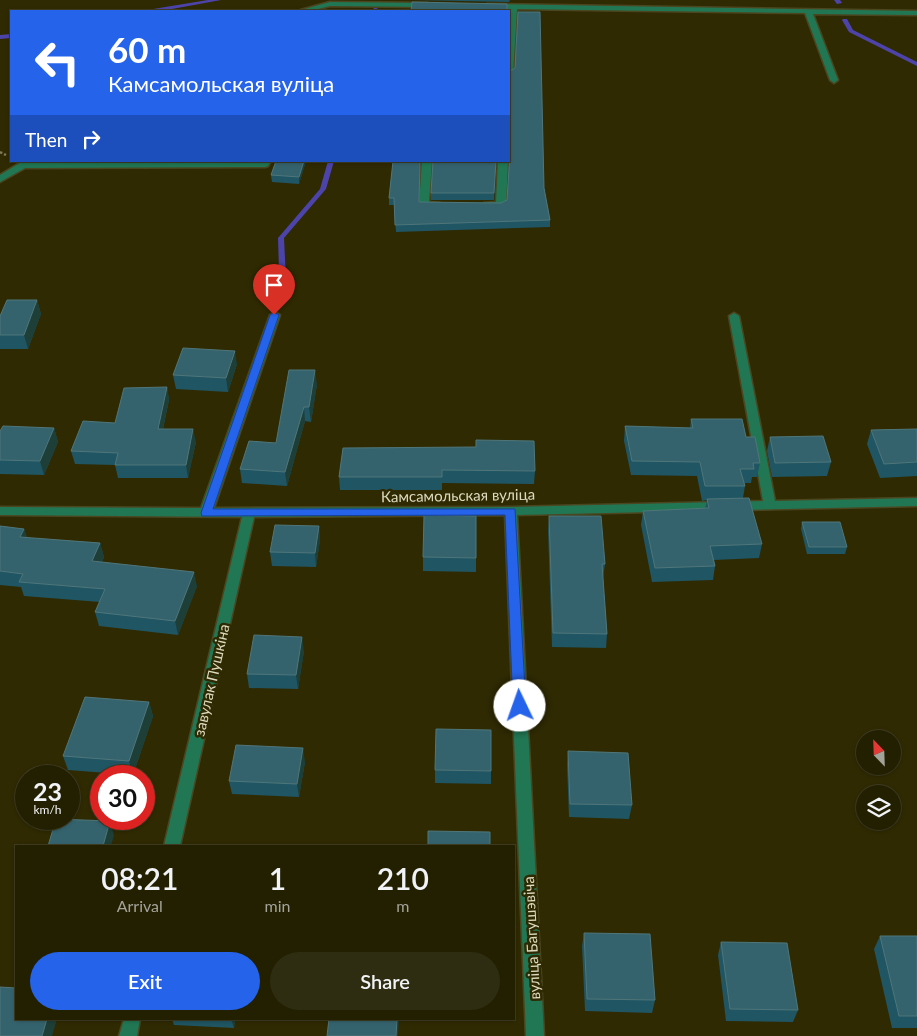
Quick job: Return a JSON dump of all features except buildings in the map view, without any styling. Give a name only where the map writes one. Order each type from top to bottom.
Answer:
[{"type":"street","points":[[484,6],[513,6],[526,3],[808,12],[917,13]]},
{"type":"street","points":[[305,10],[330,4],[436,8]]},
{"type":"street","points":[[510,29],[513,6]]},
{"type":"street","points":[[808,12],[834,80]]},
{"type":"street","points":[[0,179],[28,163],[265,164],[266,162]]},
{"type":"street","points":[[427,162],[424,206],[443,205]]},
{"type":"street","points":[[472,205],[501,205],[503,162]]},
{"type":"street","points":[[206,513],[274,315]]},
{"type":"street","points":[[734,316],[770,506]]},
{"type":"street","name":"Камсамольская вуліца","points":[[0,511],[206,513],[511,511],[917,502]]},
{"type":"street","name":"вуліца Багушэвіча","points":[[511,511],[535,1036]]},
{"type":"street","name":"завулак Пушкіна","points":[[172,845],[250,513]]},
{"type":"street","points":[[128,1036],[132,1020]]},
{"type":"waterway","points":[[159,10],[218,0]]},
{"type":"waterway","points":[[845,20],[851,31],[917,64]]},
{"type":"waterway","points":[[0,37],[10,36]]},
{"type":"waterway","points":[[283,300],[281,238],[323,189],[331,162]]},
{"type":"route","points":[[274,315],[206,513],[511,511],[520,706]]}]
